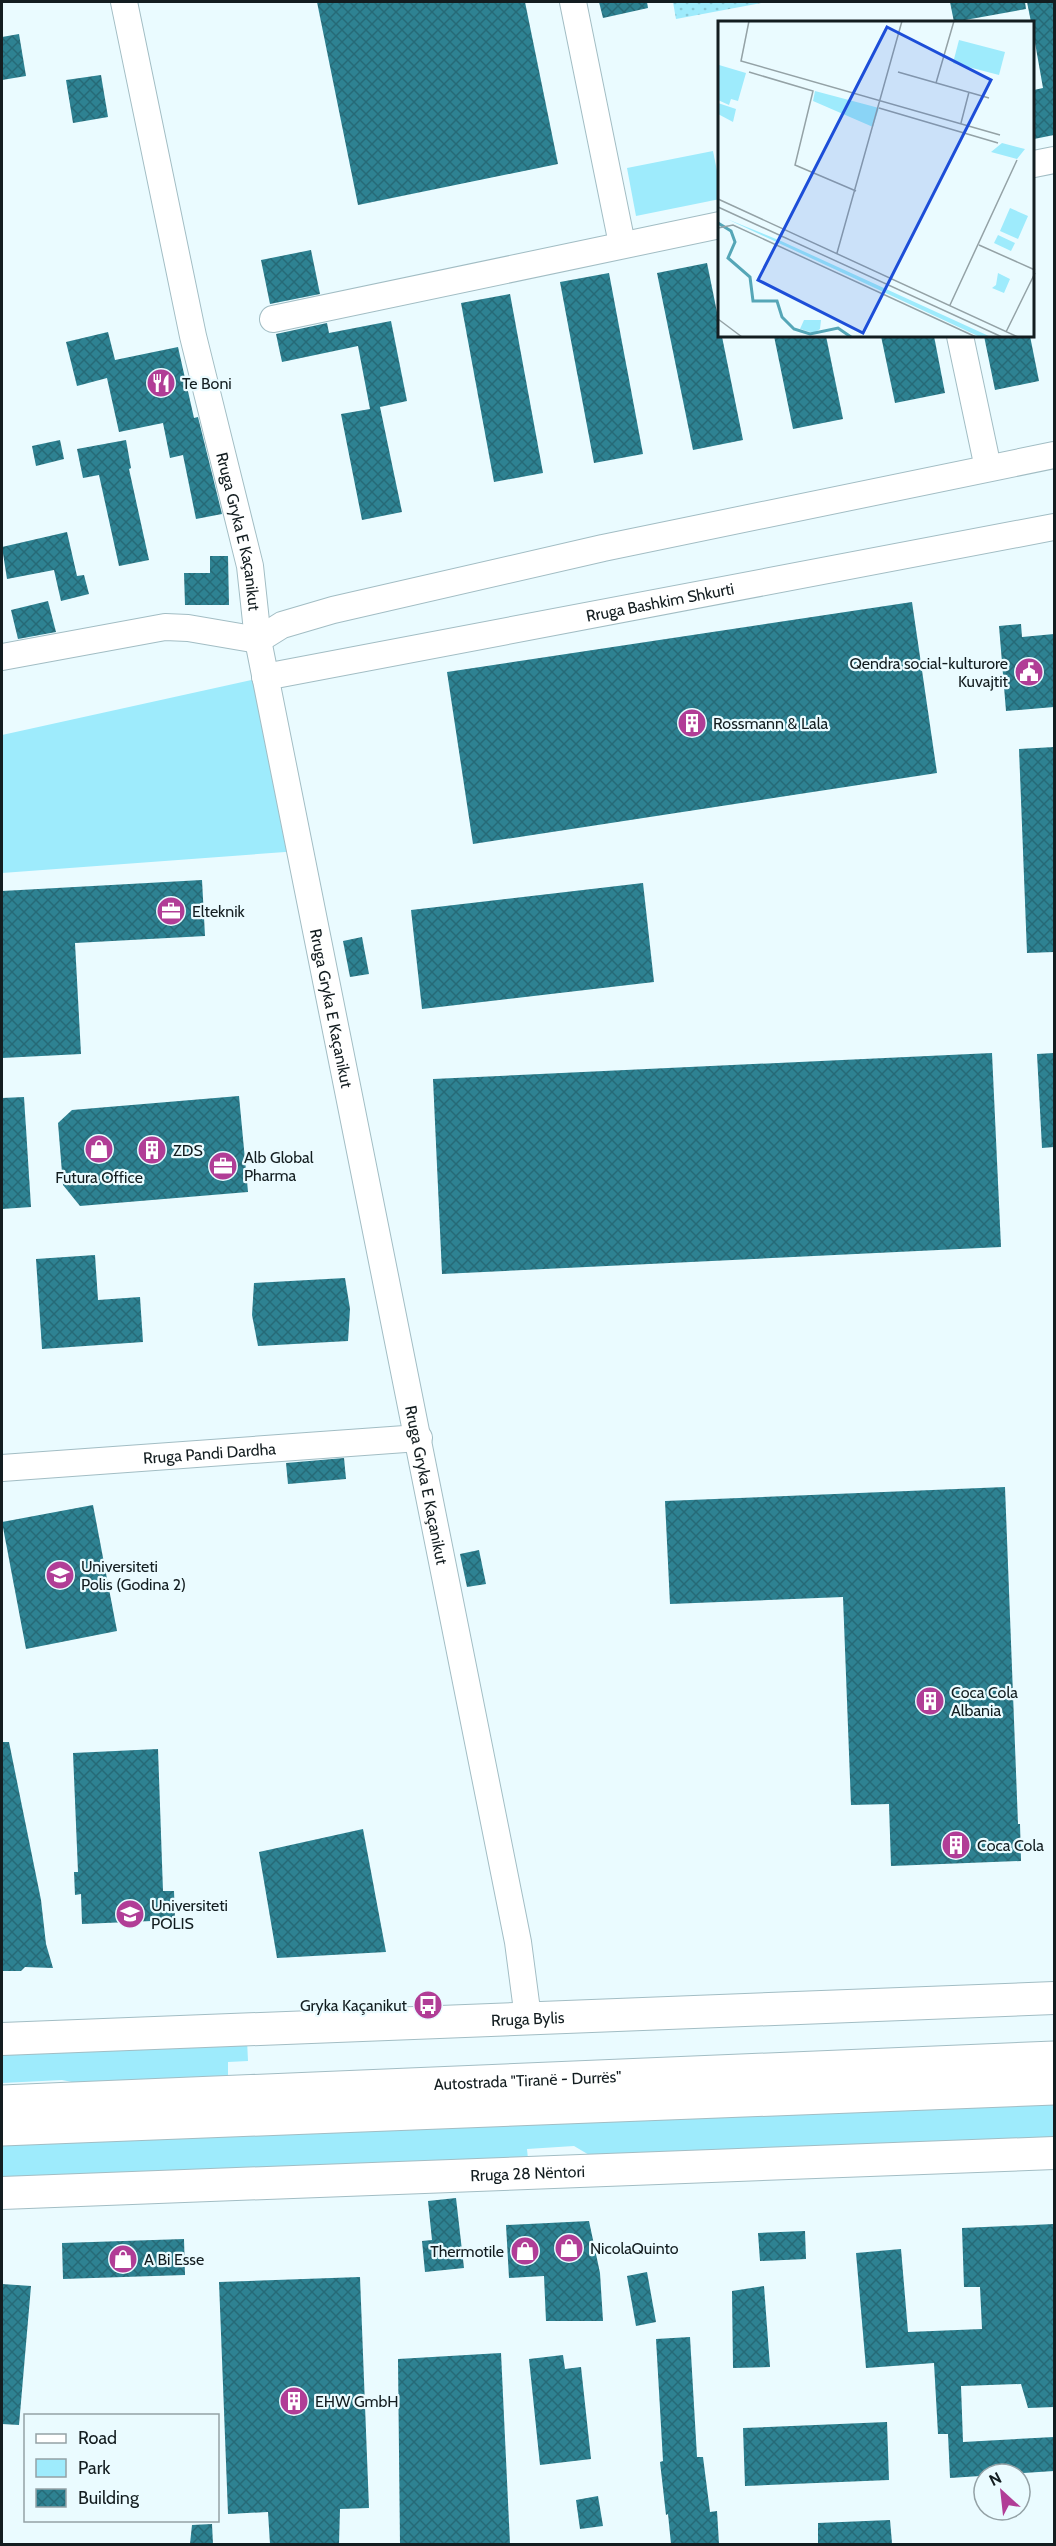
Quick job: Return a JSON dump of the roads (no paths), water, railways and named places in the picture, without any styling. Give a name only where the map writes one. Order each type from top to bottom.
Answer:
[{"type":"highway","name":"Autostrada \"Tiranë - Durrës\"","points":[[2,2102],[1054,2058]]},
{"type":"highway","name":"Autostrada \"Tiranë - Durrës\"","points":[[2,2129],[1054,2088]]},
{"type":"highway","points":[[2,2091],[83,2098]]},
{"type":"main road","name":"Rruga Bylis","points":[[2,2039],[1054,1998]]},
{"type":"main road","name":"Rruga 28 Nëntori","points":[[2,2193],[1054,2153]]},
{"type":"street","name":"Rruga Gryka E Kaçanikut","points":[[124,2],[193,336],[250,566],[258,640],[265,677],[519,1942],[528,2018]]},
{"type":"street","points":[[573,2],[622,244]]},
{"type":"street","points":[[1035,164],[1054,160]]},
{"type":"street","points":[[273,319],[718,225]]},
{"type":"street","points":[[960,338],[988,468]]},
{"type":"street","points":[[2,657],[165,627],[205,630],[258,640],[282,625],[333,610],[603,548],[1054,455]]},
{"type":"street","name":"Rruga Bashkim Shkurti","points":[[265,677],[1054,527]]},
{"type":"street","name":"Rruga Pandi Dardha","points":[[2,1468],[419,1438]]},
{"type":"place","name":"Te Boni","points":[[161,383]]},
{"type":"place","name":"Qendra social-kulturore Kuvajtit","points":[[1029,672]]},
{"type":"place","name":"Rossmann & Lala","points":[[692,723]]},
{"type":"place","name":"Elteknik","points":[[171,911]]},
{"type":"place","name":"Futura Office","points":[[99,1149]]},
{"type":"place","name":"ZDS","points":[[152,1150]]},
{"type":"place","name":"Alb Global Pharma","points":[[223,1166]]},
{"type":"place","name":"Universiteti Polis (Godina 2)","points":[[60,1575]]},
{"type":"place","name":"Coca Cola Albania","points":[[930,1701]]},
{"type":"place","name":"Coca Cola","points":[[956,1845]]},
{"type":"place","name":"Universiteti POLIS","points":[[130,1914]]},
{"type":"place","name":"Gryka Kaçanikut","points":[[428,2005]]},
{"type":"place","name":"NicolaQuinto","points":[[569,2248]]},
{"type":"place","name":"Thermotile","points":[[525,2251]]},
{"type":"place","name":"A Bi Esse","points":[[123,2259]]},
{"type":"place","name":"EHW GmbH","points":[[294,2401]]}]
